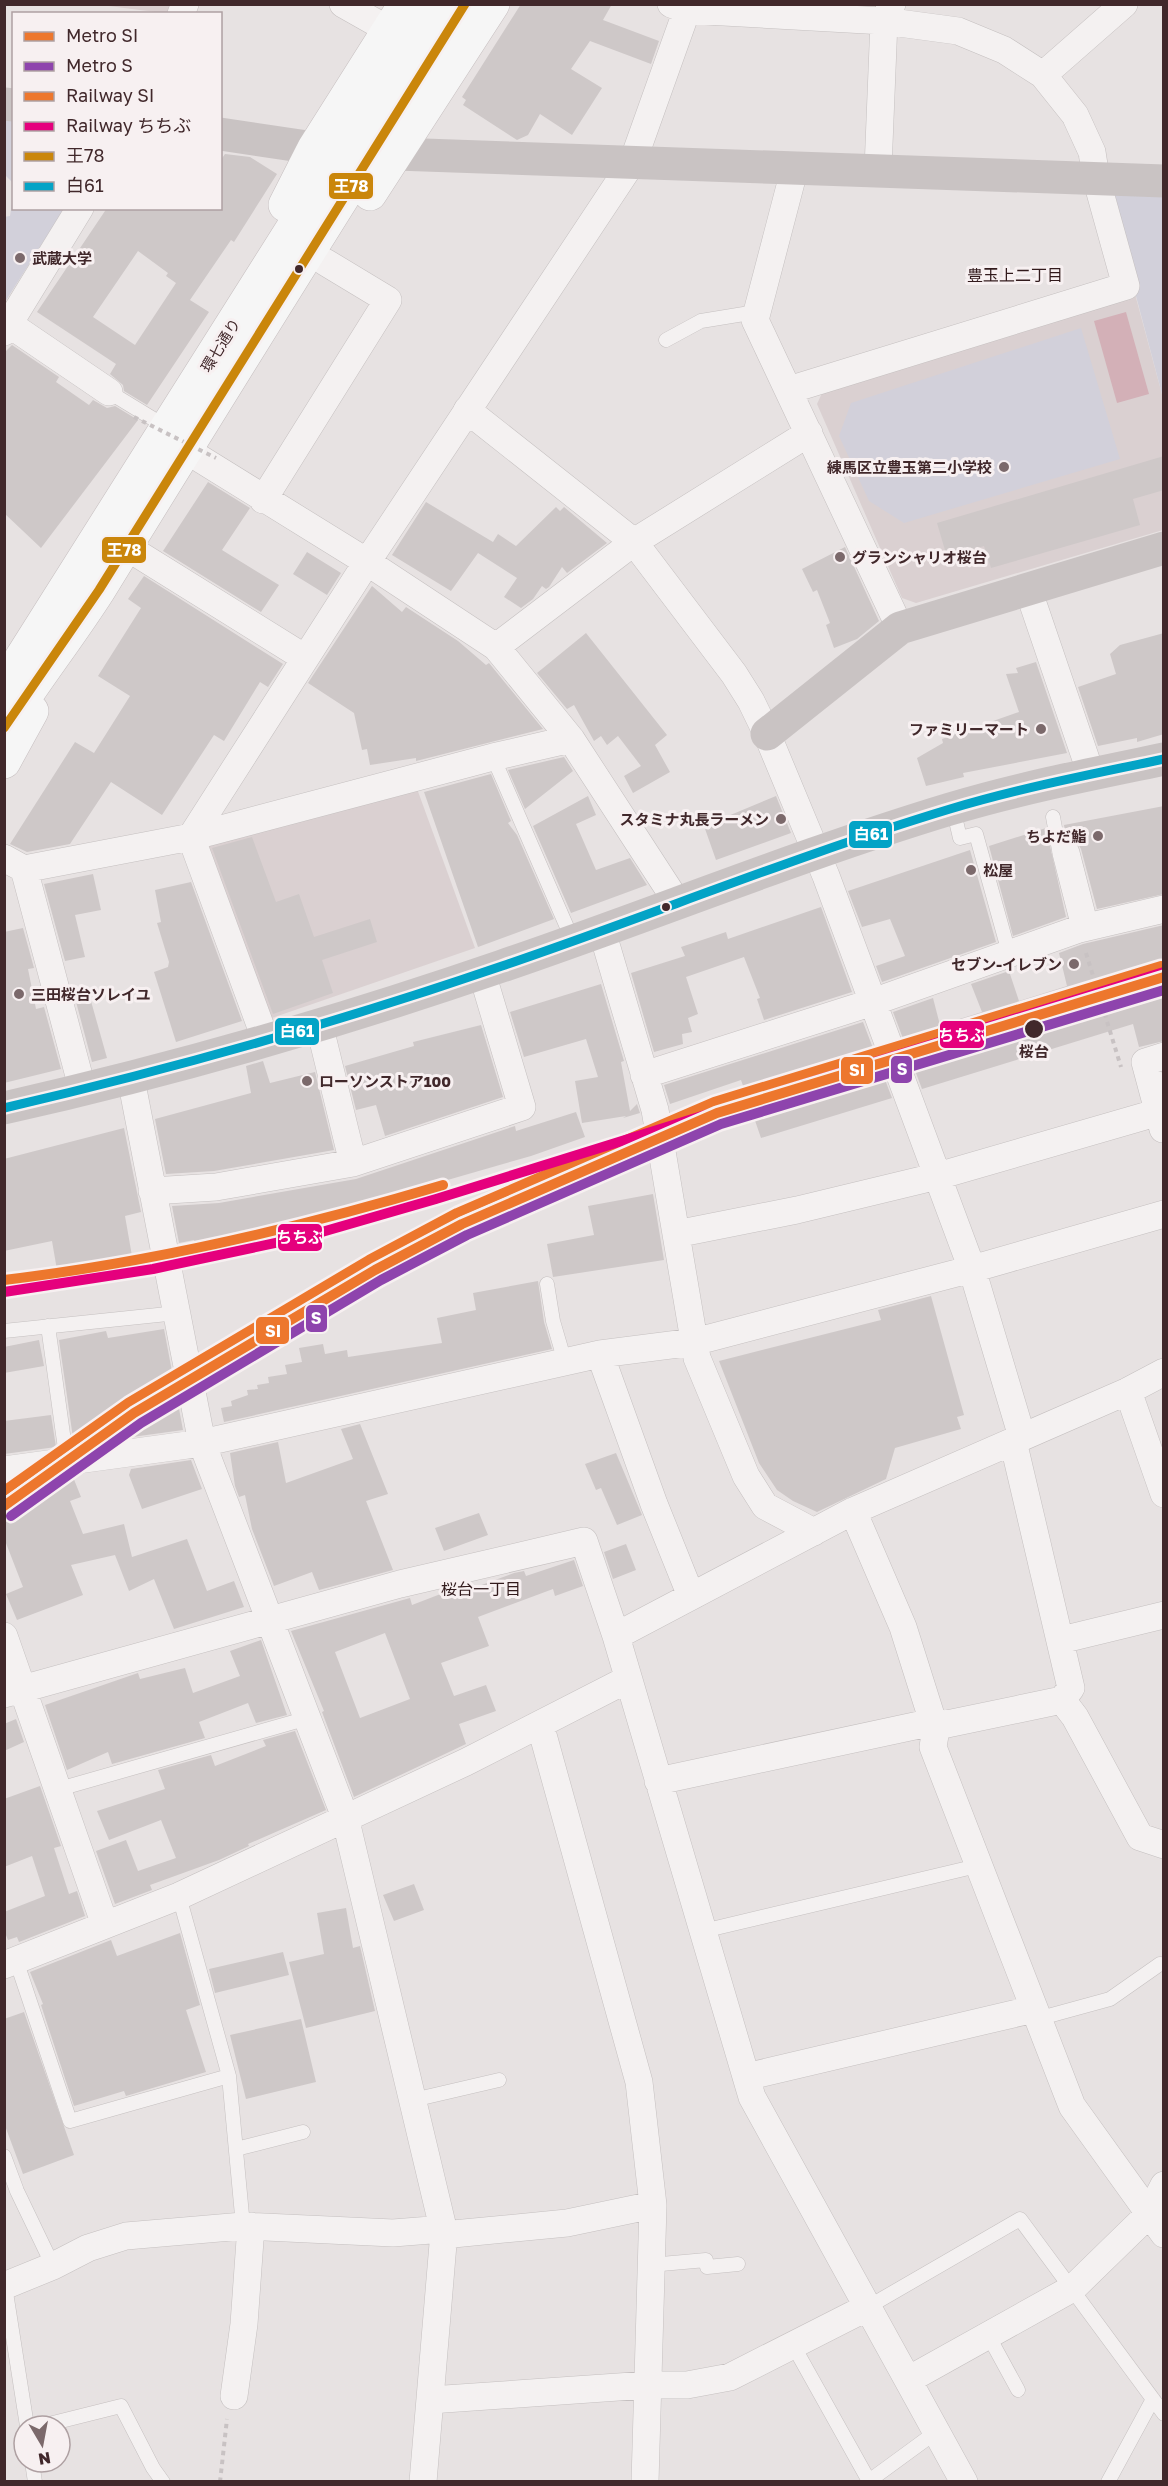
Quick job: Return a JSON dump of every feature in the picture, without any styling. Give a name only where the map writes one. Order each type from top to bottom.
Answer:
[{"type":"main road","name":"環七通り","points":[[7,724],[85,583],[125,546],[190,445],[257,312],[390,96],[434,4]]},
{"type":"main road","name":"環七通り","points":[[390,96],[465,4]]},
{"type":"main road","points":[[257,312],[325,262],[493,4]]},
{"type":"main road","points":[[257,312],[294,184],[314,148],[397,17]]},
{"type":"main road","name":"環七通り","points":[[4,685],[190,445]]},
{"type":"main road","points":[[4,656],[85,583]]},
{"type":"main road","points":[[4,762],[85,583]]},
{"type":"street","points":[[343,4],[397,17]]},
{"type":"street","points":[[1042,75],[1124,4]]},
{"type":"street","points":[[191,837],[367,562],[633,161],[682,6],[888,13],[958,31],[1004,50],[1042,75],[1075,115],[1092,152],[1096,178],[1126,286],[789,390]]},
{"type":"street","points":[[878,169],[888,13]]},
{"type":"street","points":[[222,134],[314,148]]},
{"type":"street","points":[[396,154],[878,169],[1164,181]]},
{"type":"street","points":[[795,167],[755,320],[900,628]]},
{"type":"street","points":[[79,210],[7,328],[109,392]]},
{"type":"street","points":[[263,500],[388,300],[325,262]]},
{"type":"street","points":[[467,410],[634,542],[734,674],[767,734],[817,853],[972,1269],[1018,1439],[1071,1689],[1062,1701],[947,1724],[933,1722],[658,1781]]},
{"type":"street","points":[[496,647],[634,542],[809,433]]},
{"type":"street","points":[[190,445],[263,500],[367,562],[496,647],[571,739],[677,902]]},
{"type":"street","points":[[125,546],[305,658]]},
{"type":"street","points":[[767,734],[900,628],[1164,548]]},
{"type":"street","points":[[1028,590],[1091,774]]},
{"type":"street","points":[[83,1091],[14,863],[191,837],[493,757],[571,739]]},
{"type":"street","points":[[4,1108],[131,1079],[266,1041],[483,973],[677,902],[953,808],[1091,774],[1164,759]]},
{"type":"street","points":[[191,837],[266,1041]]},
{"type":"street","points":[[1066,853],[1082,928]]},
{"type":"street","points":[[644,1075],[873,1002],[1082,928],[1164,909]]},
{"type":"street","points":[[587,936],[644,1075],[655,1110],[697,1358],[746,1476],[765,1506],[814,1532]]},
{"type":"street","points":[[152,1191],[216,1187],[353,1163],[522,1107],[483,973]]},
{"type":"street","points":[[320,1024],[353,1163]]},
{"type":"street","points":[[676,1234],[797,1210],[1162,1118],[1154,1059]]},
{"type":"street","points":[[131,1079],[202,1443],[345,1817],[444,2232],[423,2481]]},
{"type":"street","points":[[4,1470],[202,1443],[600,1354],[694,1342],[972,1269],[1164,1214]]},
{"type":"street","points":[[600,1354],[654,1504],[692,1596]]},
{"type":"street","points":[[616,1636],[853,1511],[1128,1391],[1164,1372]]},
{"type":"street","points":[[1128,1391],[1164,1494]]},
{"type":"street","points":[[853,1511],[903,1627],[933,1722],[933,1747],[977,1866],[1072,2106],[1156,2224]]},
{"type":"street","points":[[14,1692],[400,1584],[584,1541],[616,1636],[752,2097],[964,2481]]},
{"type":"street","points":[[1061,1640],[1164,1615]]},
{"type":"street","points":[[4,1636],[14,1692],[59,1789],[105,1925]]},
{"type":"street","points":[[10,1963],[179,1896],[466,1762],[628,1679]]},
{"type":"street","points":[[1062,1701],[1075,1718],[1140,1837],[1164,1845]]},
{"type":"street","points":[[540,1724],[639,2082],[653,2205],[645,2481]]},
{"type":"street","points":[[746,2077],[1036,2014]]},
{"type":"street","points":[[908,2380],[1073,2288],[1156,2224],[1164,2185]]},
{"type":"street","points":[[5,2286],[53,2266],[87,2248],[126,2236],[247,2226],[346,2232],[444,2232],[453,2234],[567,2223],[653,2205]]},
{"type":"street","points":[[234,2396],[244,2324],[247,2226]]},
{"type":"street","points":[[430,2400],[647,2385],[687,2385],[730,2377],[868,2307]]},
{"type":"lane","points":[[666,340],[701,321],[756,312]]},
{"type":"lane","points":[[109,392],[190,445]]},
{"type":"lane","points":[[493,757],[587,936]]},
{"type":"lane","points":[[953,808],[960,838],[976,834],[1009,954]]},
{"type":"lane","points":[[1053,817],[1059,850],[1066,853]]},
{"type":"lane","points":[[547,1284],[553,1321],[565,1362]]},
{"type":"lane","points":[[4,1331],[177,1313]]},
{"type":"lane","points":[[48,1326],[67,1462]]},
{"type":"lane","points":[[59,1789],[308,1718]]},
{"type":"lane","points":[[703,1931],[977,1866]]},
{"type":"lane","points":[[179,1896],[229,2076],[247,2226]]},
{"type":"lane","points":[[10,1963],[70,2121],[229,2076]]},
{"type":"lane","points":[[1036,2014],[1110,1999],[1160,1964]]},
{"type":"lane","points":[[413,2100],[499,2080]]},
{"type":"lane","points":[[236,2149],[303,2132]]},
{"type":"lane","points":[[4,2156],[17,2191],[53,2266]]},
{"type":"lane","points":[[868,2307],[1020,2219],[1164,2414]]},
{"type":"lane","points":[[650,2265],[706,2260],[707,2267],[738,2264]]},
{"type":"lane","points":[[5,2286],[25,2414]]},
{"type":"lane","points":[[988,2335],[1018,2390]]},
{"type":"lane","points":[[793,2345],[869,2481],[936,2432]]},
{"type":"lane","points":[[1108,2481],[1153,2399]]},
{"type":"lane","points":[[72,2418],[121,2406],[153,2468],[163,2481]]},
{"type":"path","points":[[134,417],[190,445]]},
{"type":"path","points":[[1082,928],[1119,1068],[1154,1059]]},
{"type":"path","points":[[1077,1022],[1104,1014]]},
{"type":"path","points":[[220,2481],[226,2439],[226,2414],[234,2396]]},
{"type":"shaded area","points":[[101,5],[175,5],[172,12]]},
{"type":"shaded area","points":[[4,115],[12,116],[12,182],[5,175]]},
{"type":"shaded area","points":[[1120,190],[1163,193],[1163,398],[1110,198]]},
{"type":"shaded area","name":"武蔵大学","points":[[12,203],[12,210],[63,210],[5,302],[4,217],[10,216]]},
{"type":"shaded area","name":"練馬区立豊玉第二小学校","points":[[1135,294],[1163,398],[1163,530],[916,603],[902,598],[817,404],[822,393]]},
{"type":"shaded area","points":[[1126,312],[1149,394],[1117,403],[1094,321]]},
{"type":"shaded area","points":[[1081,328],[1120,459],[904,523],[869,501],[839,436],[851,403]]},
{"type":"shaded area","points":[[416,786],[475,948],[266,1020],[205,848],[210,839]]},
{"type":"building","points":[[521,4],[612,4],[603,20],[659,41],[651,64],[590,41],[571,69],[602,88],[572,135],[540,114],[528,135],[517,140],[463,105],[466,100],[462,97]]},
{"type":"building","points":[[225,154],[250,157],[277,174],[234,242],[231,240],[190,300],[209,312],[147,405],[124,391],[123,385],[110,374],[116,364],[37,312],[106,210],[222,210],[222,158]],"holes":[[[138,251],[168,273],[166,276],[176,283],[135,345],[93,317]]]},
{"type":"building","points":[[12,345],[59,377],[56,382],[89,405],[93,400],[107,408],[115,406],[138,420],[41,548],[4,513],[4,353]]},
{"type":"building","points":[[1164,456],[1164,490],[1133,499],[1140,525],[991,568],[984,546],[947,557],[937,523]]},
{"type":"building","points":[[208,482],[250,508],[222,550],[279,585],[261,612],[163,551]]},
{"type":"building","points":[[426,502],[493,542],[498,534],[516,546],[556,507],[560,511],[564,507],[607,543],[567,573],[562,567],[549,587],[546,589],[542,586],[533,599],[521,608],[504,597],[517,578],[478,553],[451,591],[392,555]]},
{"type":"building","points":[[845,547],[879,621],[857,639],[834,648],[826,625],[830,623],[817,590],[813,592],[802,569]]},
{"type":"building","points":[[307,552],[341,573],[327,595],[293,574]]},
{"type":"building","points":[[144,576],[283,664],[268,687],[260,682],[224,741],[214,735],[162,815],[111,782],[70,844],[27,852],[10,844],[75,742],[94,753],[130,696],[98,676],[141,608],[128,599]]},
{"type":"building","points":[[372,586],[402,612],[406,607],[458,641],[486,665],[489,663],[543,729],[416,761],[416,758],[370,765],[367,749],[362,750],[354,713],[308,683]]},
{"type":"building","points":[[586,633],[667,735],[655,745],[670,772],[633,793],[624,776],[641,766],[618,736],[607,745],[601,736],[594,741],[574,705],[567,709],[537,673]]},
{"type":"building","points":[[1164,633],[1164,734],[1137,742],[1137,738],[1098,746],[1078,687],[1116,674],[1110,654],[1120,645]]},
{"type":"building","points":[[1036,662],[1067,753],[963,773],[964,777],[926,786],[917,758],[943,743],[942,739],[1019,712],[1006,674],[1018,673],[1016,668]]},
{"type":"building","points":[[564,757],[573,771],[525,809],[508,770]]},
{"type":"building","points":[[491,774],[511,821],[508,823],[517,835],[554,919],[478,947],[424,792]]},
{"type":"building","points":[[588,796],[596,815],[576,824],[596,870],[630,858],[647,885],[571,913],[533,826]]},
{"type":"building","points":[[776,796],[791,833],[716,860],[704,826]]},
{"type":"building","points":[[1164,806],[1164,894],[1097,909],[1081,849],[1077,842],[1066,838],[1064,825]]},
{"type":"building","points":[[1046,828],[1066,917],[1013,936],[989,846]]},
{"type":"building","points":[[252,837],[276,902],[299,894],[314,937],[370,919],[377,942],[322,960],[333,993],[273,1014],[212,848]]},
{"type":"building","points":[[970,850],[996,942],[882,982],[876,966],[905,956],[890,919],[862,927],[848,891]]},
{"type":"building","points":[[93,874],[101,910],[75,915],[85,957],[65,961],[44,884]]},
{"type":"building","points":[[191,882],[242,1021],[176,1042],[154,972],[168,967],[169,962],[157,923],[161,922],[155,890]]},
{"type":"building","points":[[821,907],[852,992],[764,1020],[757,999],[760,998],[744,957],[686,977],[698,1014],[688,1018],[692,1032],[682,1034],[683,1044],[654,1052],[631,973],[685,956],[681,947],[726,932],[728,939]]},
{"type":"building","points":[[1164,925],[1164,1041],[1139,1047],[1133,1024],[922,1089],[893,1012],[933,998],[940,1025],[982,1012],[971,984],[1009,971],[1019,1001],[1067,986],[1059,953],[1083,944]]},
{"type":"building","name":"三田桜台ソレイユ","points":[[23,928],[34,968],[28,969],[36,1009],[44,1007],[61,1069],[4,1083],[4,932]]},
{"type":"building","points":[[601,984],[624,1061],[621,1062],[630,1111],[637,1104],[640,1113],[623,1118],[626,1116],[582,1123],[575,1081],[598,1077],[586,1039],[524,1057],[510,1012]]},
{"type":"building","points":[[89,994],[107,1058],[92,1062],[75,998]]},
{"type":"building","points":[[863,1022],[892,1098],[761,1138],[741,1080],[670,1104],[664,1085]]},
{"type":"building","points":[[481,1025],[503,1097],[385,1136],[376,1105],[356,1110],[345,1066],[414,1046],[413,1042]]},
{"type":"building","points":[[263,1061],[270,1083],[315,1072],[334,1150],[214,1171],[166,1174],[155,1119],[251,1093],[246,1066]]},
{"type":"building","points":[[576,1112],[585,1137],[531,1156],[399,1194],[400,1197],[326,1215],[298,1225],[196,1247],[194,1240],[179,1243],[172,1206],[219,1203],[356,1179],[515,1126],[516,1131]]},
{"type":"building","points":[[124,1128],[141,1212],[125,1216],[132,1256],[57,1270],[52,1241],[4,1251],[4,1159]]},
{"type":"building","points":[[653,1194],[664,1260],[553,1277],[547,1244],[594,1235],[588,1206]]},
{"type":"building","points":[[538,1281],[544,1322],[552,1349],[224,1422],[221,1408],[232,1406],[231,1401],[248,1395],[247,1390],[258,1389],[257,1385],[269,1383],[268,1377],[287,1374],[285,1365],[302,1362],[299,1348],[323,1344],[325,1354],[347,1350],[348,1357],[442,1343],[437,1318],[476,1310],[473,1293]]},
{"type":"building","points":[[931,1296],[964,1415],[957,1417],[961,1429],[895,1448],[886,1479],[817,1512],[793,1501],[777,1490],[759,1463],[719,1361],[881,1320],[878,1310]]},
{"type":"building","points":[[164,1329],[183,1430],[74,1445],[59,1340],[106,1331],[108,1338]]},
{"type":"building","points":[[39,1340],[44,1366],[4,1373],[4,1347]]},
{"type":"building","points":[[51,1415],[56,1447],[4,1454],[4,1421]]},
{"type":"building","points":[[360,1424],[388,1494],[366,1501],[393,1570],[319,1590],[312,1572],[274,1586],[252,1529],[245,1495],[239,1497],[235,1486],[230,1453],[278,1442],[286,1483],[353,1459],[341,1429]]},
{"type":"building","points":[[616,1453],[642,1515],[617,1525],[601,1488],[596,1490],[585,1464]]},
{"type":"building","points":[[191,1460],[202,1489],[142,1509],[129,1475],[131,1469]]},
{"type":"building","points":[[73,1477],[81,1497],[70,1501],[83,1534],[124,1524],[132,1557],[187,1539],[207,1591],[234,1581],[244,1607],[174,1629],[154,1579],[129,1591],[115,1555],[71,1565],[83,1595],[17,1620],[6,1594],[23,1587],[4,1538],[4,1485]]},
{"type":"building","points":[[479,1513],[488,1535],[444,1551],[435,1528]]},
{"type":"building","points":[[626,1544],[636,1570],[613,1579],[604,1552]]},
{"type":"building","points":[[574,1560],[583,1586],[555,1596],[553,1589],[478,1617],[489,1646],[441,1663],[454,1696],[486,1685],[496,1711],[459,1724],[466,1744],[354,1797],[322,1712],[324,1711],[291,1631],[410,1598],[412,1605],[464,1585],[468,1590],[514,1573],[524,1571],[526,1576]],"holes":[[[385,1633],[410,1699],[360,1718],[335,1652]]]},
{"type":"building","points":[[261,1640],[287,1715],[256,1723],[248,1703],[199,1722],[205,1738],[112,1764],[108,1752],[67,1770],[45,1705],[138,1673],[140,1679],[185,1668],[193,1693],[240,1676],[230,1651]]},
{"type":"building","points":[[16,1719],[24,1742],[4,1751],[4,1724]]},
{"type":"building","points":[[295,1731],[326,1810],[248,1844],[249,1846],[219,1860],[150,1885],[152,1890],[115,1904],[96,1851],[126,1840],[138,1871],[176,1858],[161,1820],[109,1840],[97,1811],[165,1789],[158,1770],[211,1755],[215,1766],[266,1746],[263,1740]]},
{"type":"building","points":[[40,1786],[61,1846],[54,1848],[69,1894],[77,1891],[85,1916],[19,1942],[17,1937],[8,1940],[4,1930],[4,1912],[45,1896],[32,1856],[4,1867],[4,1799]]},
{"type":"building","points":[[414,1884],[424,1910],[394,1921],[383,1895]]},
{"type":"building","points":[[346,1908],[353,1948],[360,1946],[375,2011],[306,2028],[289,1962],[324,1954],[317,1913]]},
{"type":"building","points":[[180,1933],[200,2005],[186,2010],[206,2072],[126,2096],[124,2091],[74,2106],[41,2005],[43,2004],[30,1972],[111,1940],[117,1956]]},
{"type":"building","points":[[283,1952],[289,1975],[215,1993],[209,1969]]},
{"type":"building","points":[[24,2012],[74,2155],[23,2174],[4,2123],[4,2019]]},
{"type":"building","points":[[301,2019],[316,2082],[246,2099],[230,2035]]},
{"type":"metro line","name":"SI","points":[[4,1506],[134,1413],[375,1270],[462,1224],[717,1113],[1164,977]]},
{"type":"metro line","name":"S","points":[[11,1516],[141,1423],[381,1280],[467,1235],[721,1124],[1164,990]]},
{"type":"rail line","name":"SI","points":[[4,1491],[128,1403],[369,1260],[457,1213],[714,1102],[1161,966]]},
{"type":"rail line","name":"ちちぶ","points":[[4,1292],[153,1269],[308,1236],[436,1199],[1164,972]]},
{"type":"rail line","name":"SI","points":[[4,1280],[116,1264],[226,1242],[443,1185]]},
{"type":"transit line","name":"王78","points":[[4,728],[99,590],[465,4]]},
{"type":"transit line","name":"白61","points":[[4,1108],[193,1061],[441,987],[781,865],[976,801],[1164,759]]},
{"type":"place","name":"武蔵大学","points":[[20,258]]},
{"type":"place","name":"練馬区立豊玉第二小学校","points":[[1004,467]]},
{"type":"place","name":"グランシャリオ桜台","points":[[840,557]]},
{"type":"place","name":"ファミリーマート","points":[[1041,729]]},
{"type":"place","name":"スタミナ丸長ラーメン","points":[[781,819]]},
{"type":"place","name":"ちよだ鮨","points":[[1098,836]]},
{"type":"place","name":"松屋","points":[[971,870]]},
{"type":"place","name":"セブン-イレブン","points":[[1074,964]]},
{"type":"place","name":"三田桜台ソレイユ","points":[[19,994]]},
{"type":"place","name":"桜台","points":[[1034,1029]]},
{"type":"place","name":"ローソンストア100","points":[[307,1081]]},
{"type":"district","name":"豊玉上二丁目","points":[[1015,275]]},
{"type":"district","name":"桜台一丁目","points":[[481,1589]]}]
